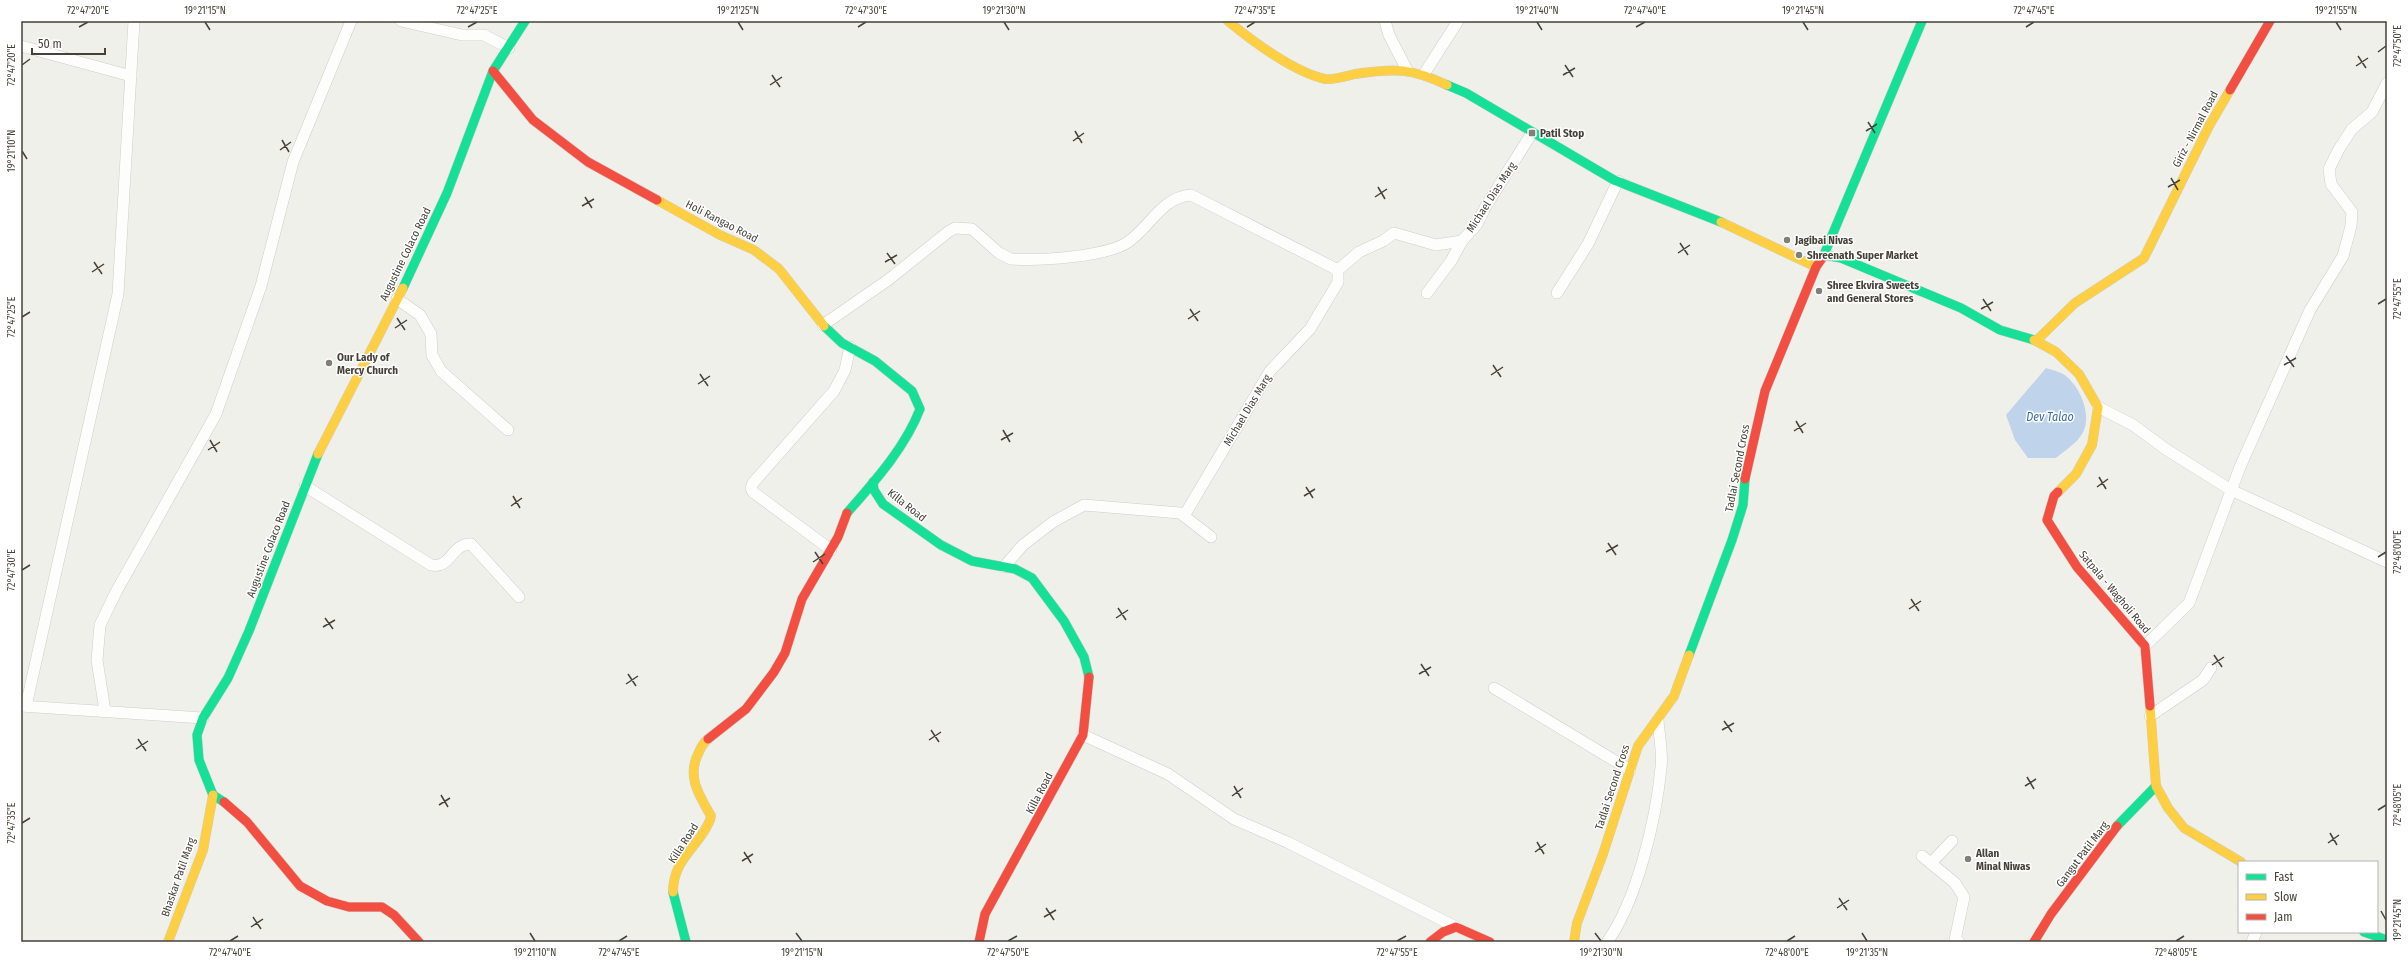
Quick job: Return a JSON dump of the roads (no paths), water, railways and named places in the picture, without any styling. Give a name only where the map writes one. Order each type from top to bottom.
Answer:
[{"type":"street","points":[[134,21],[118,294],[23,706],[203,718]]},
{"type":"street","points":[[105,711],[97,660],[100,625],[120,586],[216,414],[261,286],[293,162],[351,21]]},
{"type":"street","points":[[401,21],[462,36],[484,35],[509,48]]},
{"type":"street","points":[[493,71],[525,21]]},
{"type":"street","points":[[1386,21],[1389,35],[1407,70]]},
{"type":"street","points":[[1424,74],[1458,21]]},
{"type":"street","name":"Tadlai Second Cross","points":[[1574,942],[1577,923],[1603,854],[1638,746],[1674,696],[1732,540],[1743,506],[1745,480],[1765,391],[1806,295],[1816,267],[1824,255],[1922,21]]},
{"type":"street","name":"Giriz - Nirmal Road","points":[[2036,341],[2075,303],[2144,258],[2209,126],[2270,21]]},
{"type":"street","points":[[1233,22],[1258,44],[1295,66],[1326,79],[1386,69],[1407,70],[1424,74],[1466,93],[1587,166],[1618,181],[1709,216],[1816,267]]},
{"type":"street","points":[[21,46],[131,76]]},
{"type":"street","name":"Augustine Colaco Road","points":[[213,795],[199,760],[197,735],[203,718],[228,678],[316,458],[397,299],[447,193],[493,71]]},
{"type":"street","name":"Holi Rangao Road","points":[[493,71],[533,120],[588,162],[720,235],[754,250],[779,269],[800,293],[823,325],[842,343],[875,361],[912,391],[920,409],[916,422],[873,482]]},
{"type":"street","points":[[2145,646],[2190,603],[2231,490],[2310,310],[2343,256],[2351,226],[2352,212],[2331,184],[2329,169],[2339,149],[2352,129],[2372,112],[2387,83]]},
{"type":"street","name":"Michael Dias Marg","points":[[1184,516],[1270,371],[1310,329],[1338,282],[1338,270],[1359,252],[1383,241],[1394,233],[1436,245],[1462,241],[1477,224],[1486,206],[1532,133]]},
{"type":"street","points":[[1557,293],[1588,244],[1618,181]]},
{"type":"street","points":[[823,325],[888,280],[955,228],[972,229],[999,253],[1011,259],[1102,253],[1129,242],[1169,202],[1181,196],[1191,195],[1338,270]]},
{"type":"street","points":[[1427,293],[1451,261],[1462,241]]},
{"type":"street","points":[[1824,255],[1841,258],[1961,308],[2000,330],[2036,341],[2056,352],[2079,374],[2098,407],[2133,425],[2167,450],[2231,490],[2387,562]]},
{"type":"street","points":[[397,299],[420,315],[431,334],[432,355],[441,371],[508,430]]},
{"type":"street","points":[[831,550],[753,492],[751,488],[753,483],[834,391],[845,370],[850,348]]},
{"type":"street","name":"Satpala - Wagholi Road","points":[[2098,407],[2092,445],[2076,474],[2054,496],[2047,520],[2077,567],[2145,646],[2156,786],[2168,808],[2184,828],[2239,861]]},
{"type":"street","name":"Killa Road","points":[[686,942],[672,892],[673,883],[682,862],[698,837],[707,827],[711,816],[696,791],[693,775],[694,761],[704,742],[746,709],[774,672],[785,653],[802,599],[838,537],[844,517],[873,482]]},
{"type":"street","name":"Killa Road","points":[[873,482],[874,490],[883,504],[941,545],[972,561],[1015,569],[1032,578],[1064,621],[1084,657],[1090,682],[1084,735],[1011,870],[985,914],[979,942]]},
{"type":"street","points":[[305,486],[431,565],[437,567],[445,564],[458,548],[465,544],[471,544],[518,597]]},
{"type":"street","points":[[1004,566],[1023,545],[1053,522],[1084,505],[1180,513],[1211,537]]},
{"type":"street","points":[[2150,716],[2203,680],[2211,668]]},
{"type":"street","points":[[1494,688],[1630,770]]},
{"type":"street","points":[[1607,942],[1627,908],[1647,843],[1662,767],[1658,720]]},
{"type":"street","points":[[1084,735],[1168,774],[1234,819],[1287,842],[1490,942]]},
{"type":"street","name":"Gangut Patil Marg","points":[[2034,942],[2051,914],[2124,817],[2156,786]]},
{"type":"street","points":[[213,795],[224,802],[247,822],[300,886],[327,901],[349,907],[382,907],[394,915],[419,942]]},
{"type":"street","name":"Bhaskar Patil Marg","points":[[168,942],[203,850],[213,795]]},
{"type":"street","points":[[1931,863],[1952,841]]},
{"type":"street","points":[[1922,856],[1955,883],[1964,897],[1955,940],[1959,942]]},
{"type":"street","points":[[1430,942],[1443,932],[1456,926]]},
{"type":"street","points":[[2367,933],[2387,940]]},
{"type":"water","name":"Dev Talao","points":[[2046,368],[2062,373],[2072,382],[2084,405],[2086,422],[2084,430],[2078,440],[2056,458],[2028,458],[2015,440],[2006,415]]},
{"type":"place","name":"Patil Stop","points":[[1532,133]]},
{"type":"place","name":"Jagibai Nivas","points":[[1787,240]]},
{"type":"place","name":"Shreenath Super Market","points":[[1799,255]]},
{"type":"place","name":"Shree Ekvira Sweets and General Stores","points":[[1819,291]]},
{"type":"place","name":"Our Lady of Mercy Church","points":[[329,363]]},
{"type":"place","name":"Allan Minal Niwas","points":[[1968,859]]}]
